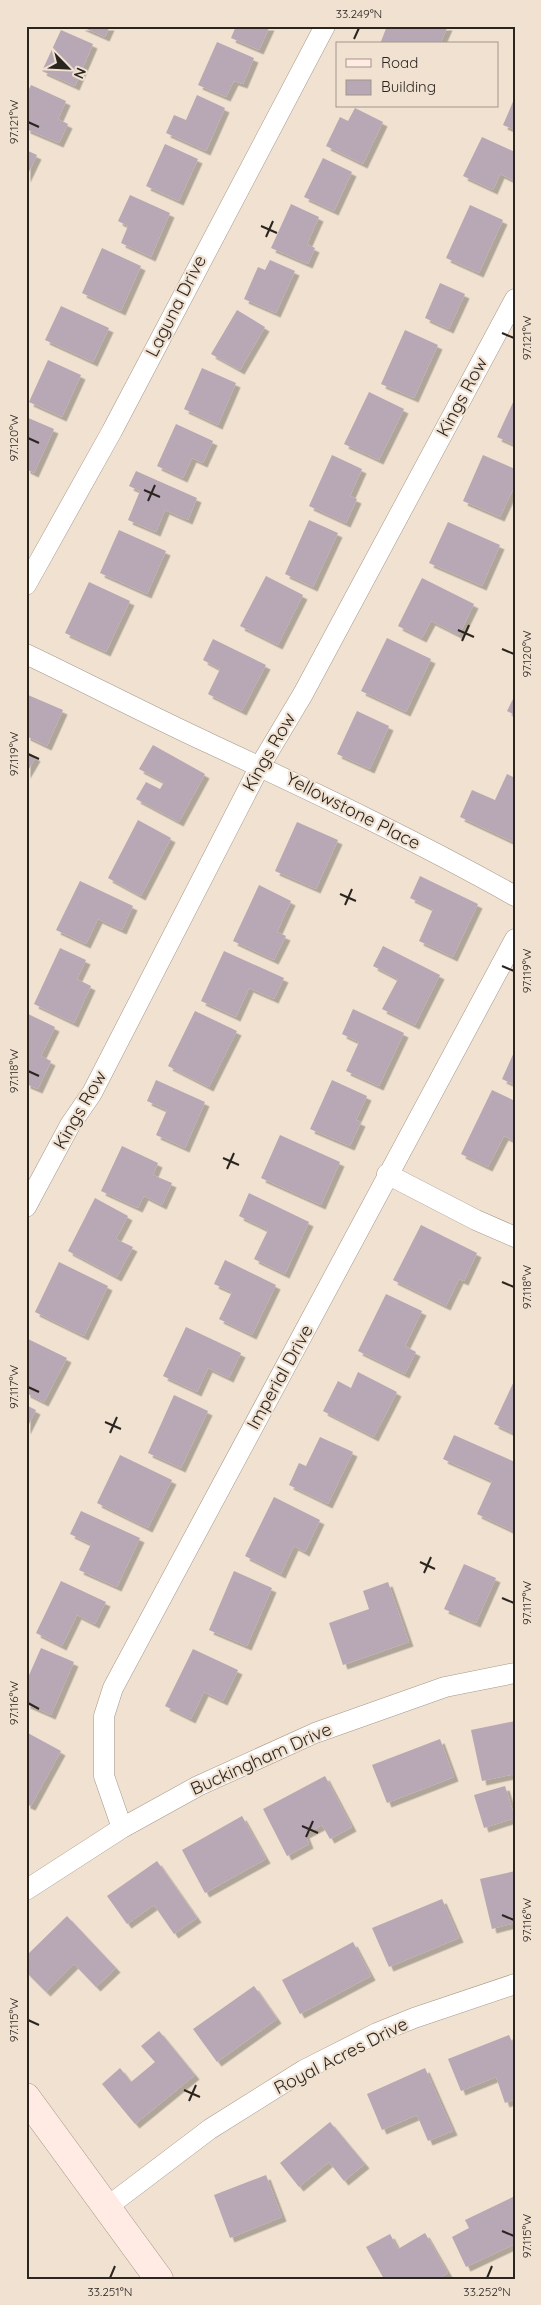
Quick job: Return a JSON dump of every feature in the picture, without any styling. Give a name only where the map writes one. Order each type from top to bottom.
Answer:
[{"type":"main road","points":[[26,2097],[159,2279]]},
{"type":"street","name":"Laguna Drive","points":[[26,584],[112,431],[325,26]]},
{"type":"street","name":"Kings Row","points":[[26,1207],[70,1124],[92,1093],[260,766],[303,694],[515,299]]},
{"type":"street","name":"Yellowstone Place","points":[[26,654],[260,766],[454,862],[515,896]]},
{"type":"street","name":"Imperial Drive","points":[[122,1828],[104,1776],[104,1716],[113,1688],[344,1260],[387,1174],[515,939]]},
{"type":"street","points":[[387,1174],[476,1220],[515,1237]]},
{"type":"street","name":"Buckingham Drive","points":[[26,1890],[122,1828],[198,1786],[315,1733],[445,1687],[515,1673]]},
{"type":"street","name":"Royal Acres Drive","points":[[107,2207],[210,2130],[304,2070],[377,2033],[515,1984]]},
{"type":"building","points":[[80,26],[110,26],[105,37]]},
{"type":"building","points":[[236,26],[270,26],[259,50],[231,38]]},
{"type":"building","points":[[387,26],[448,26],[441,42],[381,42]]},
{"type":"building","points":[[61,30],[93,44],[75,86],[42,71]]},
{"type":"building","points":[[217,42],[254,58],[243,84],[234,81],[226,97],[198,85]]},
{"type":"building","points":[[31,85],[66,101],[58,119],[68,124],[59,143],[26,129],[26,95]]},
{"type":"building","points":[[197,95],[225,108],[206,151],[166,133],[174,115],[186,120]]},
{"type":"building","points":[[515,97],[515,130],[503,125]]},
{"type":"building","points":[[355,108],[383,122],[363,164],[326,146],[340,117],[348,121]]},
{"type":"building","points":[[482,137],[515,152],[515,181],[500,174],[493,190],[463,176]]},
{"type":"building","points":[[165,144],[198,159],[179,201],[146,186]]},
{"type":"building","points":[[26,150],[37,155],[26,178]]},
{"type":"building","points":[[323,158],[352,172],[334,211],[304,197]]},
{"type":"building","points":[[130,195],[170,213],[151,257],[121,243],[128,226],[118,221]]},
{"type":"building","points":[[291,204],[319,217],[307,244],[315,248],[308,264],[271,248]]},
{"type":"building","points":[[470,205],[503,220],[479,273],[446,258]]},
{"type":"building","points":[[102,248],[141,266],[121,311],[82,293]]},
{"type":"building","points":[[270,260],[295,271],[276,313],[244,299],[258,267],[265,270]]},
{"type":"building","points":[[440,283],[465,294],[449,329],[425,318]]},
{"type":"building","points":[[61,306],[109,328],[93,362],[45,340]]},
{"type":"building","points":[[237,310],[265,327],[240,370],[211,354]]},
{"type":"building","points":[[405,330],[438,345],[414,398],[381,384]]},
{"type":"building","points":[[48,360],[81,375],[62,417],[29,402]]},
{"type":"building","points":[[202,368],[236,383],[218,425],[184,409]]},
{"type":"building","points":[[369,392],[404,409],[379,460],[344,444]]},
{"type":"building","points":[[515,398],[515,445],[497,437]]},
{"type":"building","points":[[26,417],[54,429],[34,473],[26,469]]},
{"type":"building","points":[[176,424],[213,441],[203,463],[192,458],[183,478],[157,466]]},
{"type":"building","points":[[332,455],[362,469],[350,496],[357,499],[346,523],[309,506]]},
{"type":"building","points":[[483,455],[515,469],[515,485],[500,517],[463,501]]},
{"type":"building","points":[[136,471],[197,498],[188,520],[165,510],[156,532],[128,520],[140,491],[129,486]]},
{"type":"building","points":[[309,520],[338,533],[313,587],[285,574]]},
{"type":"building","points":[[448,522],[500,545],[482,586],[429,563]]},
{"type":"building","points":[[119,530],[166,551],[147,594],[100,573]]},
{"type":"building","points":[[266,576],[303,595],[278,645],[240,626]]},
{"type":"building","points":[[422,578],[474,604],[459,635],[431,621],[422,638],[398,626]]},
{"type":"building","points":[[89,582],[130,601],[106,652],[65,633]]},
{"type":"building","points":[[387,638],[431,659],[406,712],[361,691]]},
{"type":"building","points":[[213,639],[266,665],[242,711],[208,694],[220,669],[203,660]]},
{"type":"building","points":[[28,695],[63,710],[47,746],[26,736],[26,699]]},
{"type":"building","points":[[515,695],[515,715],[507,711]]},
{"type":"building","points":[[357,711],[389,726],[370,769],[337,754]]},
{"type":"building","points":[[153,745],[205,774],[179,822],[136,799],[146,782],[160,789],[164,782],[139,769]]},
{"type":"building","points":[[26,751],[36,757],[26,774]]},
{"type":"building","points":[[507,774],[515,778],[513,842],[460,817],[472,790],[495,800]]},
{"type":"building","points":[[138,820],[171,838],[141,896],[108,878]]},
{"type":"building","points":[[297,822],[338,840],[316,889],[275,871]]},
{"type":"building","points":[[420,876],[478,904],[453,957],[419,941],[433,909],[410,898]]},
{"type":"building","points":[[80,881],[133,906],[122,930],[98,919],[86,944],[56,930]]},
{"type":"building","points":[[259,885],[291,901],[277,932],[286,936],[274,960],[233,941]]},
{"type":"building","points":[[383,946],[440,975],[415,1025],[382,1009],[398,979],[373,966]]},
{"type":"building","points":[[60,948],[86,960],[77,979],[91,986],[74,1023],[34,1004]]},
{"type":"building","points":[[224,951],[284,978],[274,999],[249,988],[236,1017],[201,1001]]},
{"type":"building","points":[[353,1009],[404,1033],[379,1086],[346,1071],[359,1042],[342,1034]]},
{"type":"building","points":[[195,1011],[237,1031],[209,1087],[168,1066]]},
{"type":"building","points":[[26,1013],[55,1027],[41,1056],[51,1061],[38,1089],[26,1084]]},
{"type":"building","points":[[515,1050],[515,1085],[502,1079]]},
{"type":"building","points":[[156,1080],[205,1102],[185,1148],[156,1135],[167,1110],[147,1101]]},
{"type":"building","points":[[332,1080],[367,1096],[356,1120],[361,1122],[350,1146],[310,1129]]},
{"type":"building","points":[[492,1090],[515,1101],[515,1141],[504,1136],[488,1167],[461,1154]]},
{"type":"building","points":[[280,1135],[340,1162],[321,1205],[261,1178]]},
{"type":"building","points":[[122,1146],[158,1163],[153,1175],[172,1183],[162,1205],[144,1196],[138,1208],[101,1191]]},
{"type":"building","points":[[249,1193],[309,1222],[285,1274],[254,1259],[268,1230],[239,1216]]},
{"type":"building","points":[[95,1198],[128,1216],[116,1239],[133,1247],[117,1277],[68,1251]]},
{"type":"building","points":[[421,1225],[477,1253],[464,1281],[459,1279],[446,1306],[393,1280]]},
{"type":"building","points":[[225,1260],[276,1285],[252,1335],[219,1319],[232,1292],[214,1284]]},
{"type":"building","points":[[59,1262],[108,1286],[84,1336],[35,1312]]},
{"type":"building","points":[[386,1294],[422,1311],[405,1346],[416,1352],[405,1374],[358,1351]]},
{"type":"building","points":[[186,1327],[241,1353],[229,1378],[208,1368],[197,1392],[163,1376]]},
{"type":"building","points":[[26,1338],[67,1358],[44,1402],[26,1393]]},
{"type":"building","points":[[358,1372],[397,1392],[374,1437],[323,1411],[338,1381],[351,1388]]},
{"type":"building","points":[[515,1379],[515,1434],[494,1424]]},
{"type":"building","points":[[174,1395],[208,1411],[181,1468],[148,1453]]},
{"type":"building","points":[[26,1405],[36,1410],[26,1430]]},
{"type":"building","points":[[454,1435],[515,1462],[513,1531],[477,1514],[492,1481],[443,1459]]},
{"type":"building","points":[[320,1437],[353,1452],[328,1504],[289,1485],[299,1463],[306,1466]]},
{"type":"building","points":[[120,1455],[172,1480],[148,1528],[97,1503]]},
{"type":"building","points":[[274,1497],[320,1520],[305,1552],[294,1546],[281,1574],[245,1556]]},
{"type":"building","points":[[81,1511],[140,1538],[117,1587],[79,1570],[91,1544],[70,1534]]},
{"type":"building","points":[[464,1564],[496,1578],[476,1623],[444,1609]]},
{"type":"building","points":[[234,1571],[272,1588],[247,1646],[209,1630]]},
{"type":"building","points":[[61,1581],[106,1602],[95,1624],[77,1615],[62,1646],[36,1633]]},
{"type":"building","points":[[388,1582],[409,1642],[343,1665],[329,1623],[369,1609],[363,1591]]},
{"type":"building","points":[[41,1648],[74,1662],[51,1715],[26,1704],[26,1682]]},
{"type":"building","points":[[193,1649],[238,1670],[223,1701],[204,1692],[191,1719],[165,1706]]},
{"type":"building","points":[[515,1721],[515,1774],[482,1781],[471,1730]]},
{"type":"building","points":[[26,1732],[61,1751],[31,1806],[26,1804]]},
{"type":"building","points":[[440,1739],[454,1777],[387,1803],[372,1765]]},
{"type":"building","points":[[325,1776],[352,1827],[330,1839],[322,1825],[305,1834],[309,1844],[287,1856],[263,1809]]},
{"type":"building","points":[[505,1786],[515,1818],[484,1828],[474,1795]]},
{"type":"building","points":[[242,1816],[266,1859],[205,1893],[182,1850]]},
{"type":"building","points":[[157,1861],[197,1918],[174,1934],[154,1905],[127,1924],[107,1896]]},
{"type":"building","points":[[515,1871],[515,1923],[492,1929],[480,1879]]},
{"type":"building","points":[[442,1899],[459,1938],[389,1967],[372,1928]]},
{"type":"building","points":[[67,1916],[116,1968],[96,1987],[74,1964],[46,1992],[26,1972],[26,1956]]},
{"type":"building","points":[[353,1942],[371,1976],[300,2014],[282,1980]]},
{"type":"building","points":[[254,1986],[277,2019],[217,2062],[193,2029]]},
{"type":"building","points":[[159,2031],[195,2075],[135,2124],[102,2084],[120,2068],[131,2082],[155,2062],[141,2046]]},
{"type":"building","points":[[509,2035],[515,2048],[515,2099],[505,2103],[496,2077],[461,2091],[448,2059]]},
{"type":"building","points":[[425,2068],[453,2131],[428,2141],[417,2115],[382,2130],[367,2094]]},
{"type":"building","points":[[330,2122],[365,2164],[344,2181],[329,2162],[299,2187],[280,2163]]},
{"type":"building","points":[[266,2175],[282,2217],[230,2238],[214,2195]]},
{"type":"building","points":[[515,2196],[515,2244],[466,2267],[452,2237],[469,2228],[465,2220]]},
{"type":"building","points":[[425,2233],[448,2273],[438,2279],[384,2279],[366,2247],[390,2234],[398,2249]]}]
